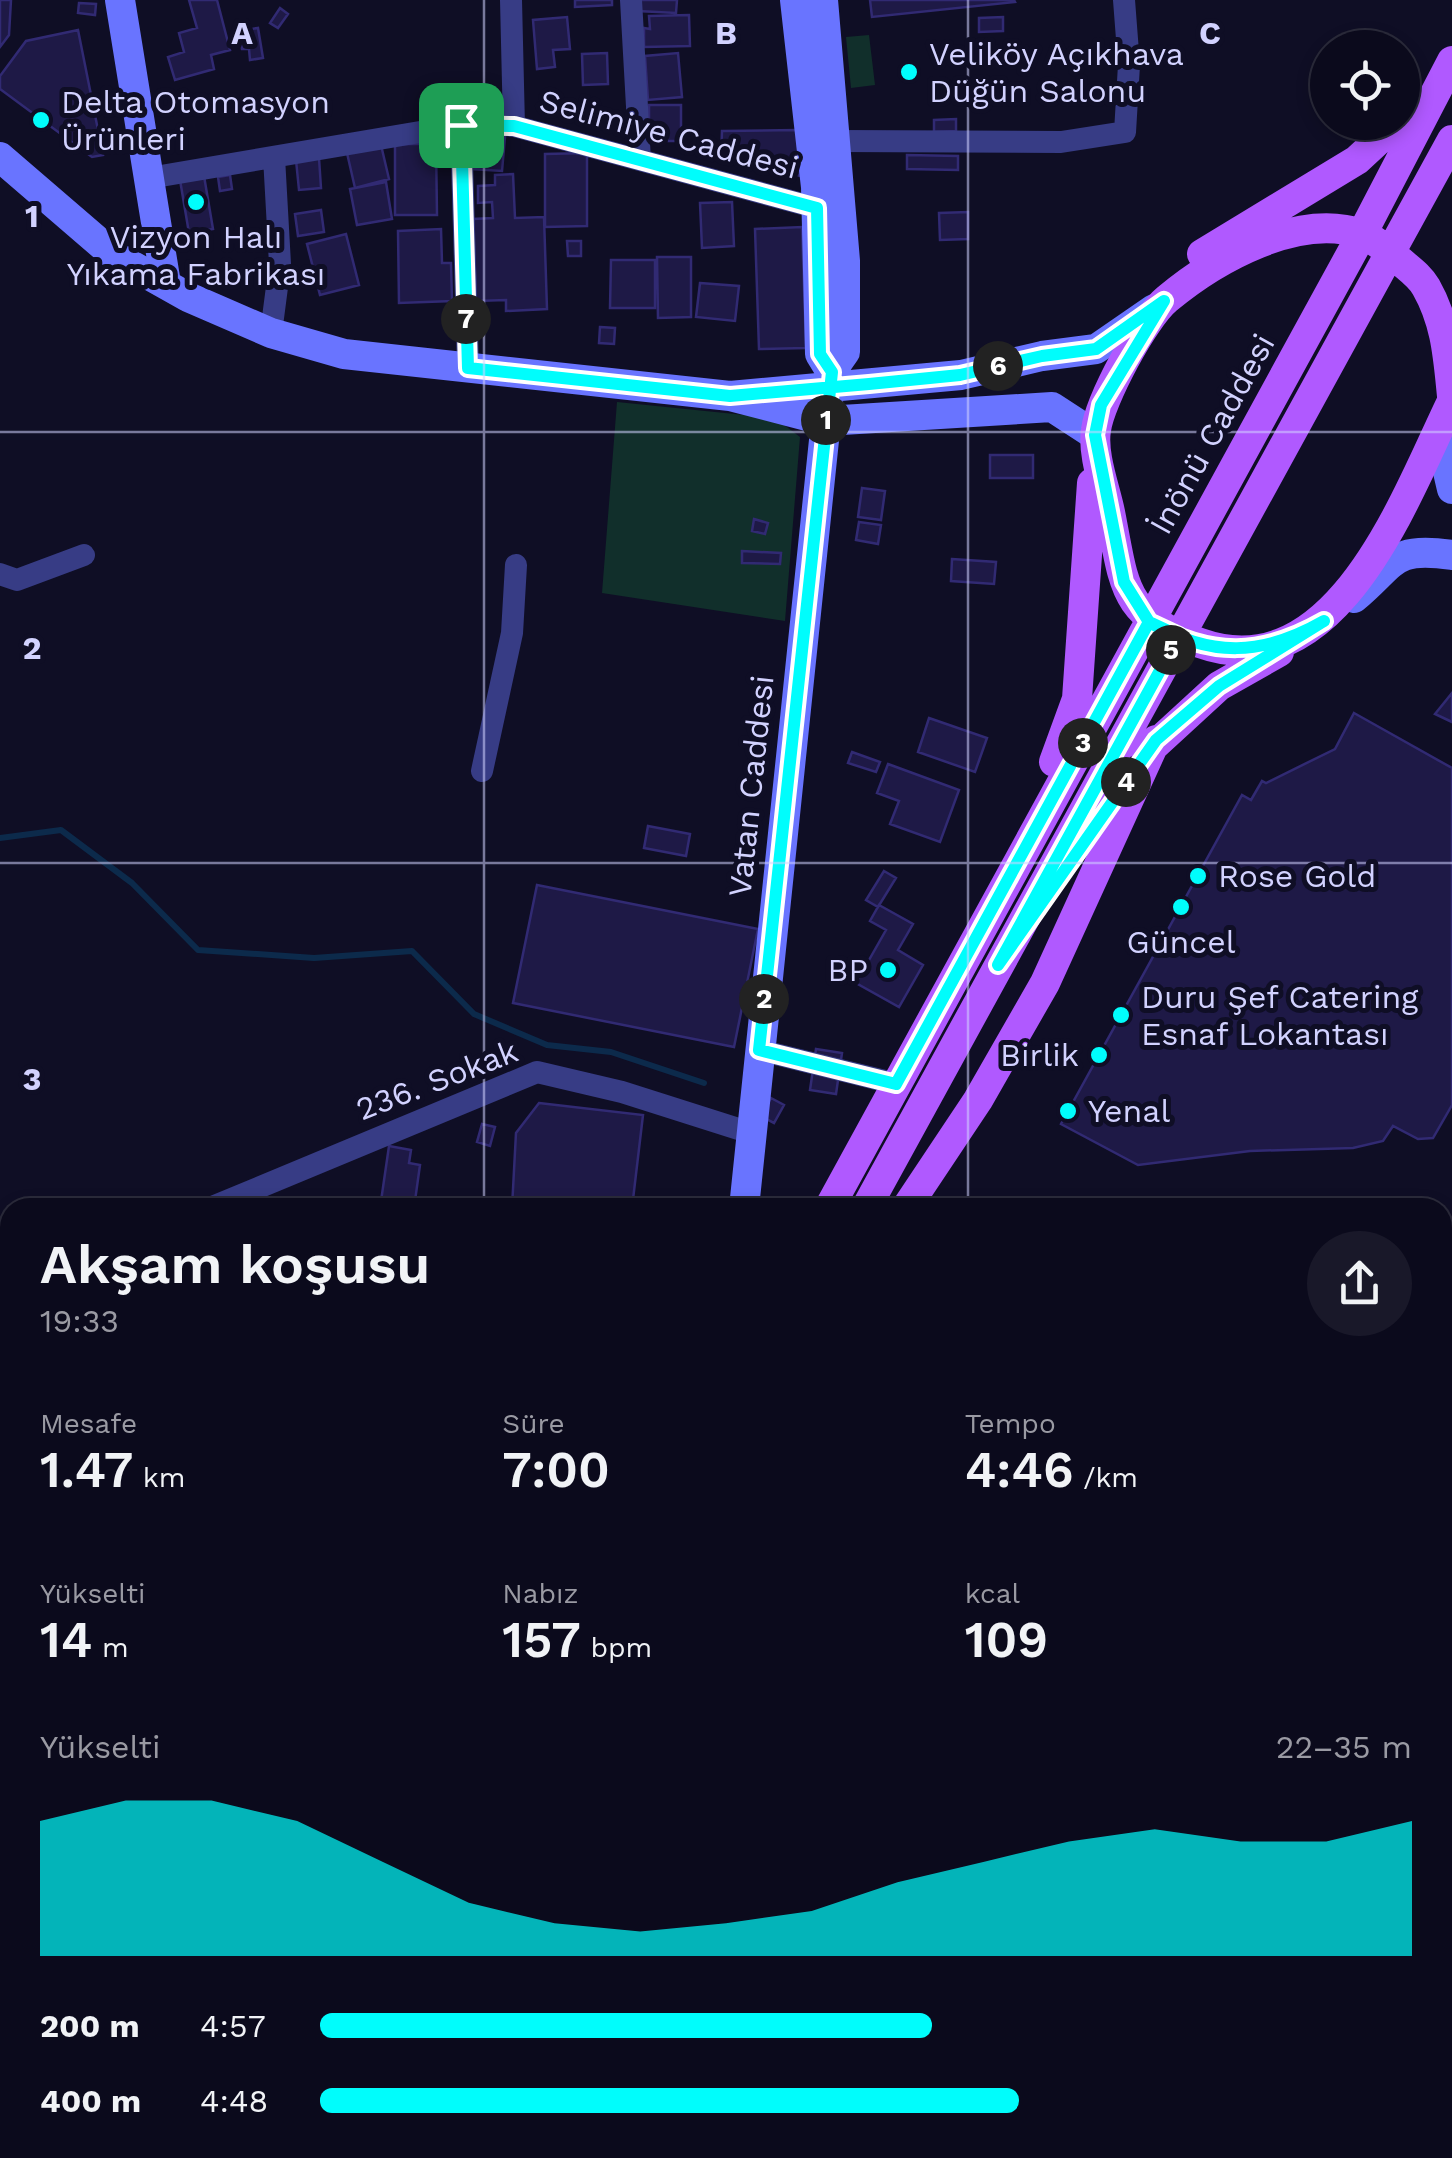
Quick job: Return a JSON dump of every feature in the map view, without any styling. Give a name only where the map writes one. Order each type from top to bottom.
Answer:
[{"type":"main road","points":[[120,0],[166,284]]},
{"type":"main road","name":"Vatan Caddesi","points":[[795,0],[817,208],[820,354],[831,380]]},
{"type":"main road","name":"Vatan Caddesi","points":[[745,1198],[826,421],[831,380],[845,352],[845,261],[823,0]]},
{"type":"main road","points":[[1420,93],[1452,51]]},
{"type":"main road","name":"İnönü Caddesi","points":[[834,1198],[1362,234],[1452,61]]},
{"type":"main road","points":[[970,949],[1067,734],[1076,699],[1095,435],[1101,405],[1164,301],[1200,255],[1357,160],[1378,140]]},
{"type":"main road","points":[[871,1198],[1452,140]]},
{"type":"main road","points":[[0,158],[115,256],[270,333],[344,354],[730,396],[826,421],[1052,407],[1095,435],[1124,582],[1149,622],[1206,646],[1252,650],[1296,637],[1324,621],[1378,549],[1452,400]]},
{"type":"main road","points":[[730,396],[831,380],[960,375],[1042,356],[1096,349],[1164,301],[1257,244],[1314,230],[1362,234],[1424,283],[1446,331],[1452,400],[1445,459],[1452,489]]},
{"type":"main road","points":[[998,965],[1156,740],[1219,686],[1324,621],[1384,567],[1414,549],[1452,555]]},
{"type":"main road","points":[[913,1198],[978,1100],[1046,983],[1156,740]]},
{"type":"street","points":[[511,0],[514,126]]},
{"type":"street","points":[[631,0],[640,160]]},
{"type":"street","points":[[836,141],[1061,142],[1125,132],[1129,65],[1124,0]]},
{"type":"street","name":"Selimiye Caddesi","points":[[148,178],[461,125],[514,126],[817,208]]},
{"type":"street","points":[[461,125],[468,368]]},
{"type":"street","points":[[270,333],[280,264],[274,157]]},
{"type":"street","points":[[0,574],[16,580],[84,554]]},
{"type":"street","points":[[482,771],[512,633],[516,565]]},
{"type":"street","points":[[759,1050],[896,1084]]},
{"type":"street","name":"236. Sokak","points":[[233,1198],[537,1072],[622,1092],[751,1133]]},
{"type":"street","points":[[270,1198],[282,1177]]},
{"type":"green space","points":[[869,35],[875,85],[851,88],[846,37]]},
{"type":"green space","points":[[617,402],[775,418],[800,437],[785,621],[602,593]]},
{"type":"building","points":[[0,0],[11,0],[9,35],[0,47]]},
{"type":"building","points":[[189,0],[217,0],[230,50],[211,55],[214,69],[175,80],[168,57],[184,52],[179,33],[197,28]]},
{"type":"building","points":[[575,0],[612,0],[612,5],[575,7]]},
{"type":"building","points":[[639,0],[677,0],[676,13],[638,11]]},
{"type":"building","points":[[870,0],[1014,0],[1015,2],[872,17]]},
{"type":"building","points":[[79,3],[96,4],[95,15],[78,13]]},
{"type":"building","points":[[280,8],[288,14],[278,28],[270,23]]},
{"type":"building","points":[[689,15],[690,46],[644,47],[644,28],[650,29],[649,16]]},
{"type":"building","points":[[567,17],[570,49],[553,50],[555,67],[537,69],[533,20]]},
{"type":"building","points":[[1003,17],[1003,31],[979,32],[979,18]]},
{"type":"building","points":[[258,28],[263,58],[250,60],[249,49],[242,49],[239,31]]},
{"type":"building","points":[[78,30],[103,155],[92,157],[0,89],[0,76],[26,41]]},
{"type":"building","points":[[607,53],[608,84],[583,85],[582,54]]},
{"type":"building","points":[[678,53],[682,97],[648,100],[645,56]]},
{"type":"building","points":[[984,54],[1008,54],[1007,66],[984,65]]},
{"type":"building","points":[[649,105],[681,105],[681,141],[649,141]]},
{"type":"building","points":[[956,119],[956,131],[934,132],[934,120]]},
{"type":"building","points":[[797,130],[800,176],[721,157],[722,131]]},
{"type":"building","points":[[475,135],[505,137],[502,171],[472,169]]},
{"type":"building","points":[[395,144],[436,144],[437,215],[395,215]]},
{"type":"building","points":[[381,145],[389,179],[355,188],[347,153]]},
{"type":"building","points":[[587,153],[587,226],[545,227],[545,154]]},
{"type":"building","points":[[907,155],[958,156],[958,170],[907,169]]},
{"type":"building","points":[[319,158],[321,188],[299,190],[296,160]]},
{"type":"building","name":"Vizyon Halı Yıkama Fabrikası","points":[[203,170],[213,229],[189,233],[179,174]]},
{"type":"building","points":[[513,174],[515,218],[544,217],[547,309],[506,311],[506,300],[476,301],[473,219],[493,218],[492,202],[478,203],[478,186],[495,185],[495,175]]},
{"type":"building","points":[[230,175],[232,189],[220,191],[218,177]]},
{"type":"building","points":[[386,182],[392,219],[357,225],[350,189]]},
{"type":"building","points":[[732,202],[734,246],[702,248],[700,203]]},
{"type":"building","points":[[321,210],[324,232],[298,236],[295,214]]},
{"type":"building","points":[[968,212],[968,239],[940,240],[939,213]]},
{"type":"building","points":[[802,227],[806,348],[759,349],[755,229]]},
{"type":"building","points":[[441,229],[442,263],[451,263],[452,301],[399,303],[398,231]]},
{"type":"building","points":[[346,234],[359,285],[320,295],[307,244]]},
{"type":"building","points":[[567,241],[581,241],[581,256],[568,256]]},
{"type":"building","points":[[657,257],[691,257],[691,317],[658,318]]},
{"type":"building","points":[[611,260],[655,260],[655,308],[610,308]]},
{"type":"building","points":[[700,283],[739,286],[735,321],[696,317]]},
{"type":"building","points":[[600,327],[615,328],[614,344],[599,343]]},
{"type":"building","points":[[990,455],[1033,455],[1033,478],[990,478]]},
{"type":"building","points":[[862,488],[885,491],[881,520],[858,517]]},
{"type":"building","points":[[754,519],[768,523],[765,534],[752,531]]},
{"type":"building","points":[[859,522],[881,525],[878,544],[856,540]]},
{"type":"building","points":[[742,551],[781,553],[780,564],[742,563]]},
{"type":"building","points":[[952,559],[996,562],[994,584],[951,581]]},
{"type":"building","points":[[1452,693],[1452,722],[1435,714]]},
{"type":"building","points":[[1354,713],[1452,768],[1452,1105],[1433,1138],[1418,1139],[1393,1126],[1383,1141],[1353,1148],[1250,1151],[1138,1165],[1061,1124],[1242,795],[1251,800],[1262,781],[1266,783],[1335,749]]},
{"type":"building","points":[[929,718],[987,738],[975,772],[918,752]]},
{"type":"building","points":[[852,752],[880,762],[876,772],[848,763]]},
{"type":"building","points":[[888,764],[959,790],[940,842],[890,824],[899,801],[877,793]]},
{"type":"building","points":[[648,826],[690,834],[686,856],[644,848]]},
{"type":"building","points":[[884,871],[896,878],[878,907],[866,900]]},
{"type":"building","points":[[537,885],[758,929],[734,1047],[513,1003]]},
{"type":"building","points":[[879,905],[913,924],[898,950],[923,965],[899,1007],[856,983],[886,930],[870,921]]},
{"type":"building","points":[[816,1049],[842,1053],[836,1094],[810,1090]]},
{"type":"building","points":[[771,1098],[784,1105],[774,1123],[761,1116]]},
{"type":"building","points":[[539,1103],[643,1115],[633,1198],[513,1198],[516,1133]]},
{"type":"building","points":[[482,1124],[495,1127],[490,1146],[477,1142]]},
{"type":"building","points":[[389,1146],[411,1150],[409,1163],[420,1165],[415,1198],[381,1198]]},
{"type":"waterway","points":[[0,838],[61,830],[132,883],[198,950],[314,958],[412,951],[474,1014],[547,1045],[611,1052],[704,1083]]},
{"type":"place","name":"Veliköy Açıkhava Düğün Salonu","points":[[909,72]]},
{"type":"place","name":"Delta Otomasyon Ürünleri","points":[[41,120]]},
{"type":"place","name":"Vizyon Halı Yıkama Fabrikası","points":[[196,202]]},
{"type":"place","name":"Rose Gold","points":[[1198,876]]},
{"type":"place","name":"Güncel","points":[[1181,907]]},
{"type":"place","name":"BP","points":[[888,970]]},
{"type":"place","name":"Duru Şef Catering Esnaf Lokantası","points":[[1121,1015]]},
{"type":"place","name":"Birlik","points":[[1099,1055]]},
{"type":"place","name":"Yenal","points":[[1068,1111]]},
{"type":"route","points":[[461,125],[468,368],[730,396],[830,387],[869,384],[960,375],[1042,356],[1096,349],[1126,332],[1164,301],[1101,405],[1095,435],[1124,582],[1149,622],[1179,636],[998,965],[1156,740],[1219,686],[1287,648],[1324,621],[1296,637],[1252,650],[1206,646],[1149,622],[896,1084],[759,1050],[780,828],[826,421],[830,387],[832,372],[820,354],[817,208],[514,126],[479,122],[461,125]]}]
